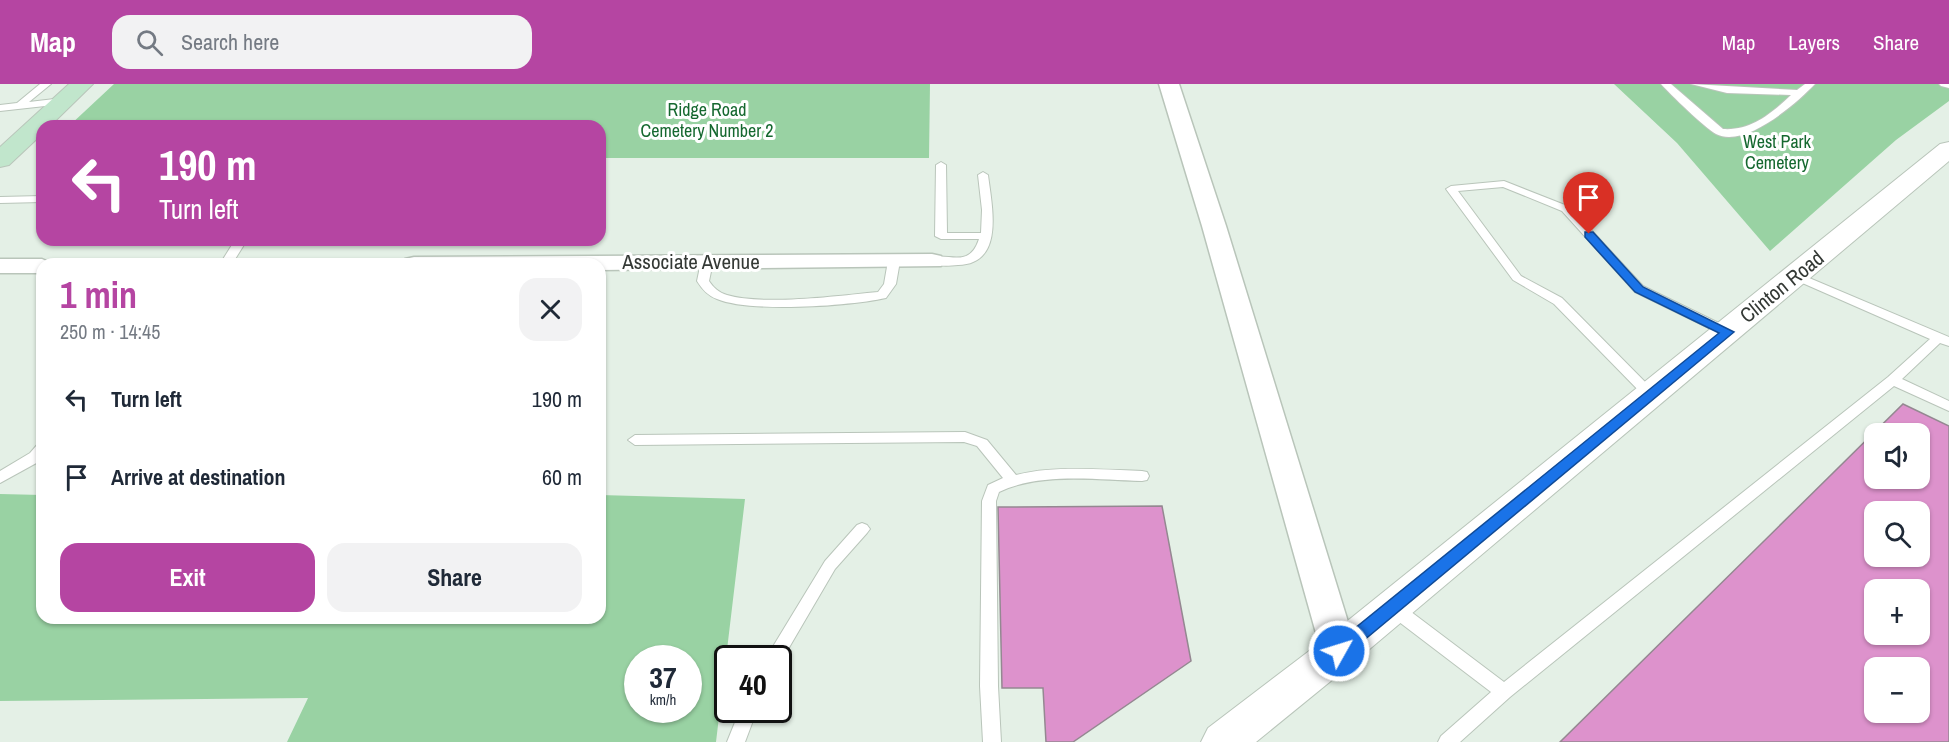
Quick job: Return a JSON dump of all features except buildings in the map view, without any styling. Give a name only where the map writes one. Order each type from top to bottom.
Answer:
[{"type":"main road","points":[[42,120],[82,84]]},
{"type":"main road","points":[[2,156],[36,125]]},
{"type":"street","points":[[1169,84],[1211,216],[1339,651]]},
{"type":"street","name":"Clinton Road","points":[[1223,742],[1339,651],[1949,149]]},
{"type":"street","name":"Associate Avenue","points":[[606,263],[932,261]]},
{"type":"street","points":[[0,266],[36,266]]},
{"type":"lane","points":[[21,104],[46,84]]},
{"type":"lane","points":[[1666,84],[1720,132],[1732,134],[1752,129],[1810,84]]},
{"type":"lane","points":[[1696,84],[1726,90],[1800,93]]},
{"type":"lane","points":[[1944,84],[1949,86]]},
{"type":"lane","points":[[0,108],[63,101]]},
{"type":"lane","points":[[941,165],[941,236],[988,236]]},
{"type":"lane","points":[[932,261],[967,261],[980,250],[988,236],[983,175]]},
{"type":"lane","points":[[1651,395],[1558,301],[1516,278],[1451,189],[1504,184],[1566,209],[1639,289],[1727,332]]},
{"type":"lane","points":[[0,200],[36,199]]},
{"type":"lane","points":[[707,262],[703,281],[707,288],[723,297],[749,301],[859,298],[882,295],[890,284],[894,261]]},
{"type":"lane","points":[[1447,742],[1504,692],[1944,340],[1795,276]]},
{"type":"lane","points":[[1893,380],[1949,406]]},
{"type":"lane","points":[[635,440],[965,437],[982,443],[1012,480]]},
{"type":"lane","points":[[0,478],[36,456]]},
{"type":"lane","points":[[992,742],[989,686],[989,501],[993,489],[1012,480],[1042,477],[1142,476]]},
{"type":"lane","points":[[782,645],[830,565],[862,529]]},
{"type":"lane","points":[[1392,607],[1504,692]]},
{"type":"lane","points":[[736,742],[743,723]]},
{"type":"green space","name":"Ridge Road Cemetery Number 2","points":[[114,84],[930,84],[929,158],[606,158],[606,120],[75,120]]},
{"type":"green space","name":"West Park Cemetery","points":[[1614,84],[1949,84],[1949,101],[1896,140],[1770,251],[1677,143]]},
{"type":"green space","points":[[0,494],[36,495],[36,624],[606,624],[606,495],[745,499],[728,645],[714,645],[714,723],[718,723],[716,742],[287,742],[308,698],[0,701]]},
{"type":"route","points":[[1339,651],[1727,332],[1639,289],[1589,234]]}]
